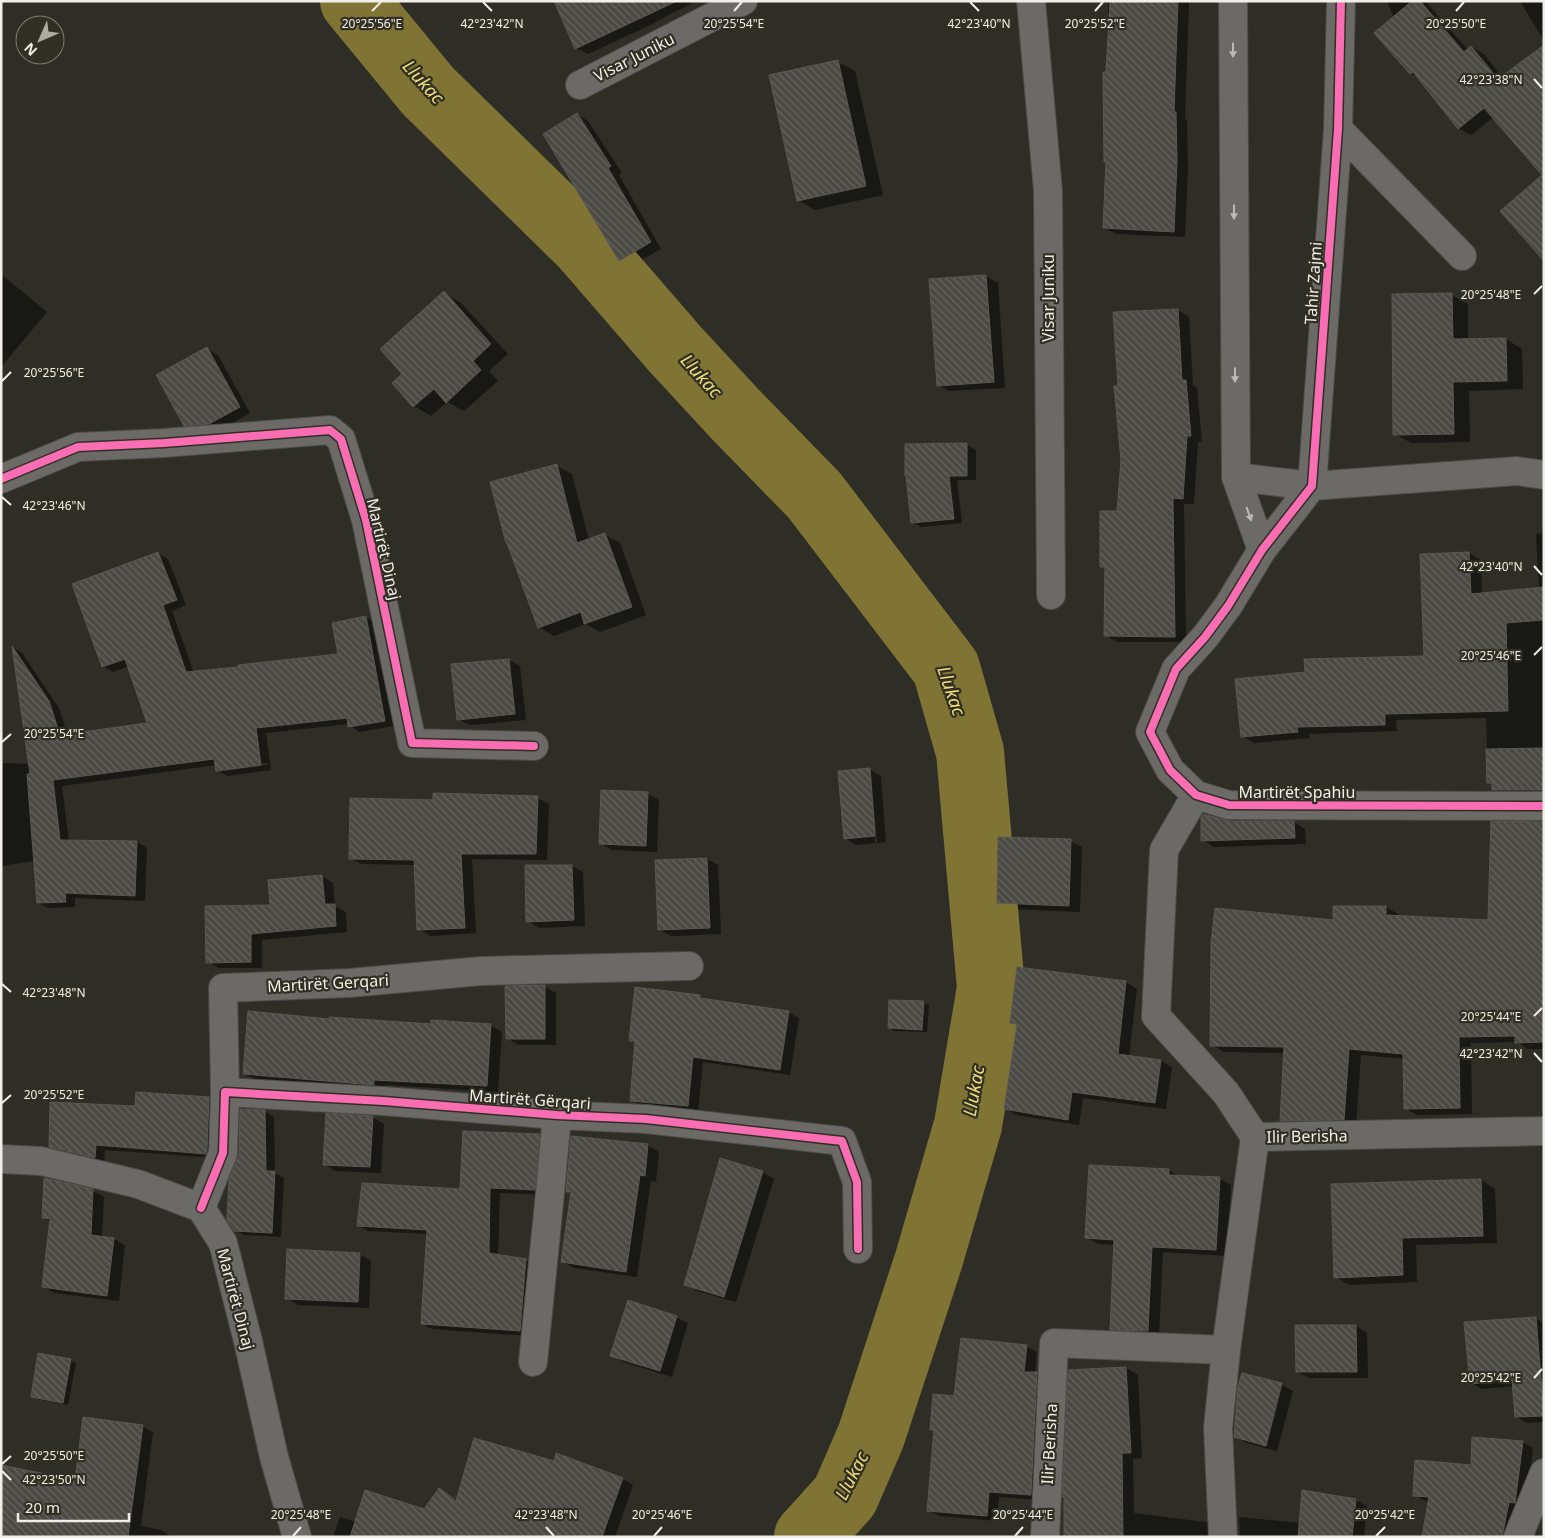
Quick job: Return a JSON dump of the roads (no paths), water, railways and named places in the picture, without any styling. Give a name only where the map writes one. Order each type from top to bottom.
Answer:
[{"type":"street","name":"Visar Juniku","points":[[580,84],[743,1]]},
{"type":"street","name":"Visar Juniku","points":[[1031,1],[1048,192],[1050,595]]},
{"type":"street","points":[[1233,1],[1236,478],[1262,550]]},
{"type":"street","name":"Tahir Zajmi","points":[[1312,486],[1338,128],[1341,1]]},
{"type":"street","points":[[1338,128],[1462,256]]},
{"type":"street","name":"Martirët Dinaj","points":[[1,479],[78,447],[164,443],[330,430],[341,439],[366,520],[412,743],[534,746]]},
{"type":"street","points":[[1236,478],[1312,486],[1517,471],[1544,475]]},
{"type":"street","points":[[1262,550],[1312,486]]},
{"type":"street","name":"Martirët Spahiu","points":[[1262,550],[1228,606],[1205,637],[1176,669],[1150,732],[1170,770],[1196,795],[1229,805],[1544,806]]},
{"type":"street","points":[[1196,795],[1164,850],[1156,1016],[1226,1092],[1255,1137]]},
{"type":"street","name":"Martirët Gerqari","points":[[225,1092],[223,988],[350,983],[481,971],[689,966]]},
{"type":"street","points":[[1,1159],[42,1161],[138,1184],[201,1208],[223,1153],[225,1092]]},
{"type":"street","name":"Martirët Gërqari","points":[[225,1092],[383,1101],[557,1116],[646,1119],[842,1141],[857,1182],[858,1249]]},
{"type":"street","name":"Martirët Gërqari","points":[[533,1362],[557,1116]]},
{"type":"street","name":"Ilir Berisha","points":[[1223,1537],[1218,1428],[1226,1350],[1255,1137],[1544,1131]]},
{"type":"street","name":"Martirët Dinaj","points":[[201,1208],[223,1244],[248,1341],[274,1457],[297,1537]]},
{"type":"street","name":"Ilir Berisha","points":[[1044,1537],[1054,1343],[1226,1350]]},
{"type":"street","points":[[1518,1537],[1544,1473]]},
{"type":"waterway","name":"Llukac","points":[[354,1],[428,91],[584,244],[675,349],[814,495],[946,668],[970,752],[991,988],[968,1125],[929,1259],[871,1436],[845,1496],[808,1537]]}]
